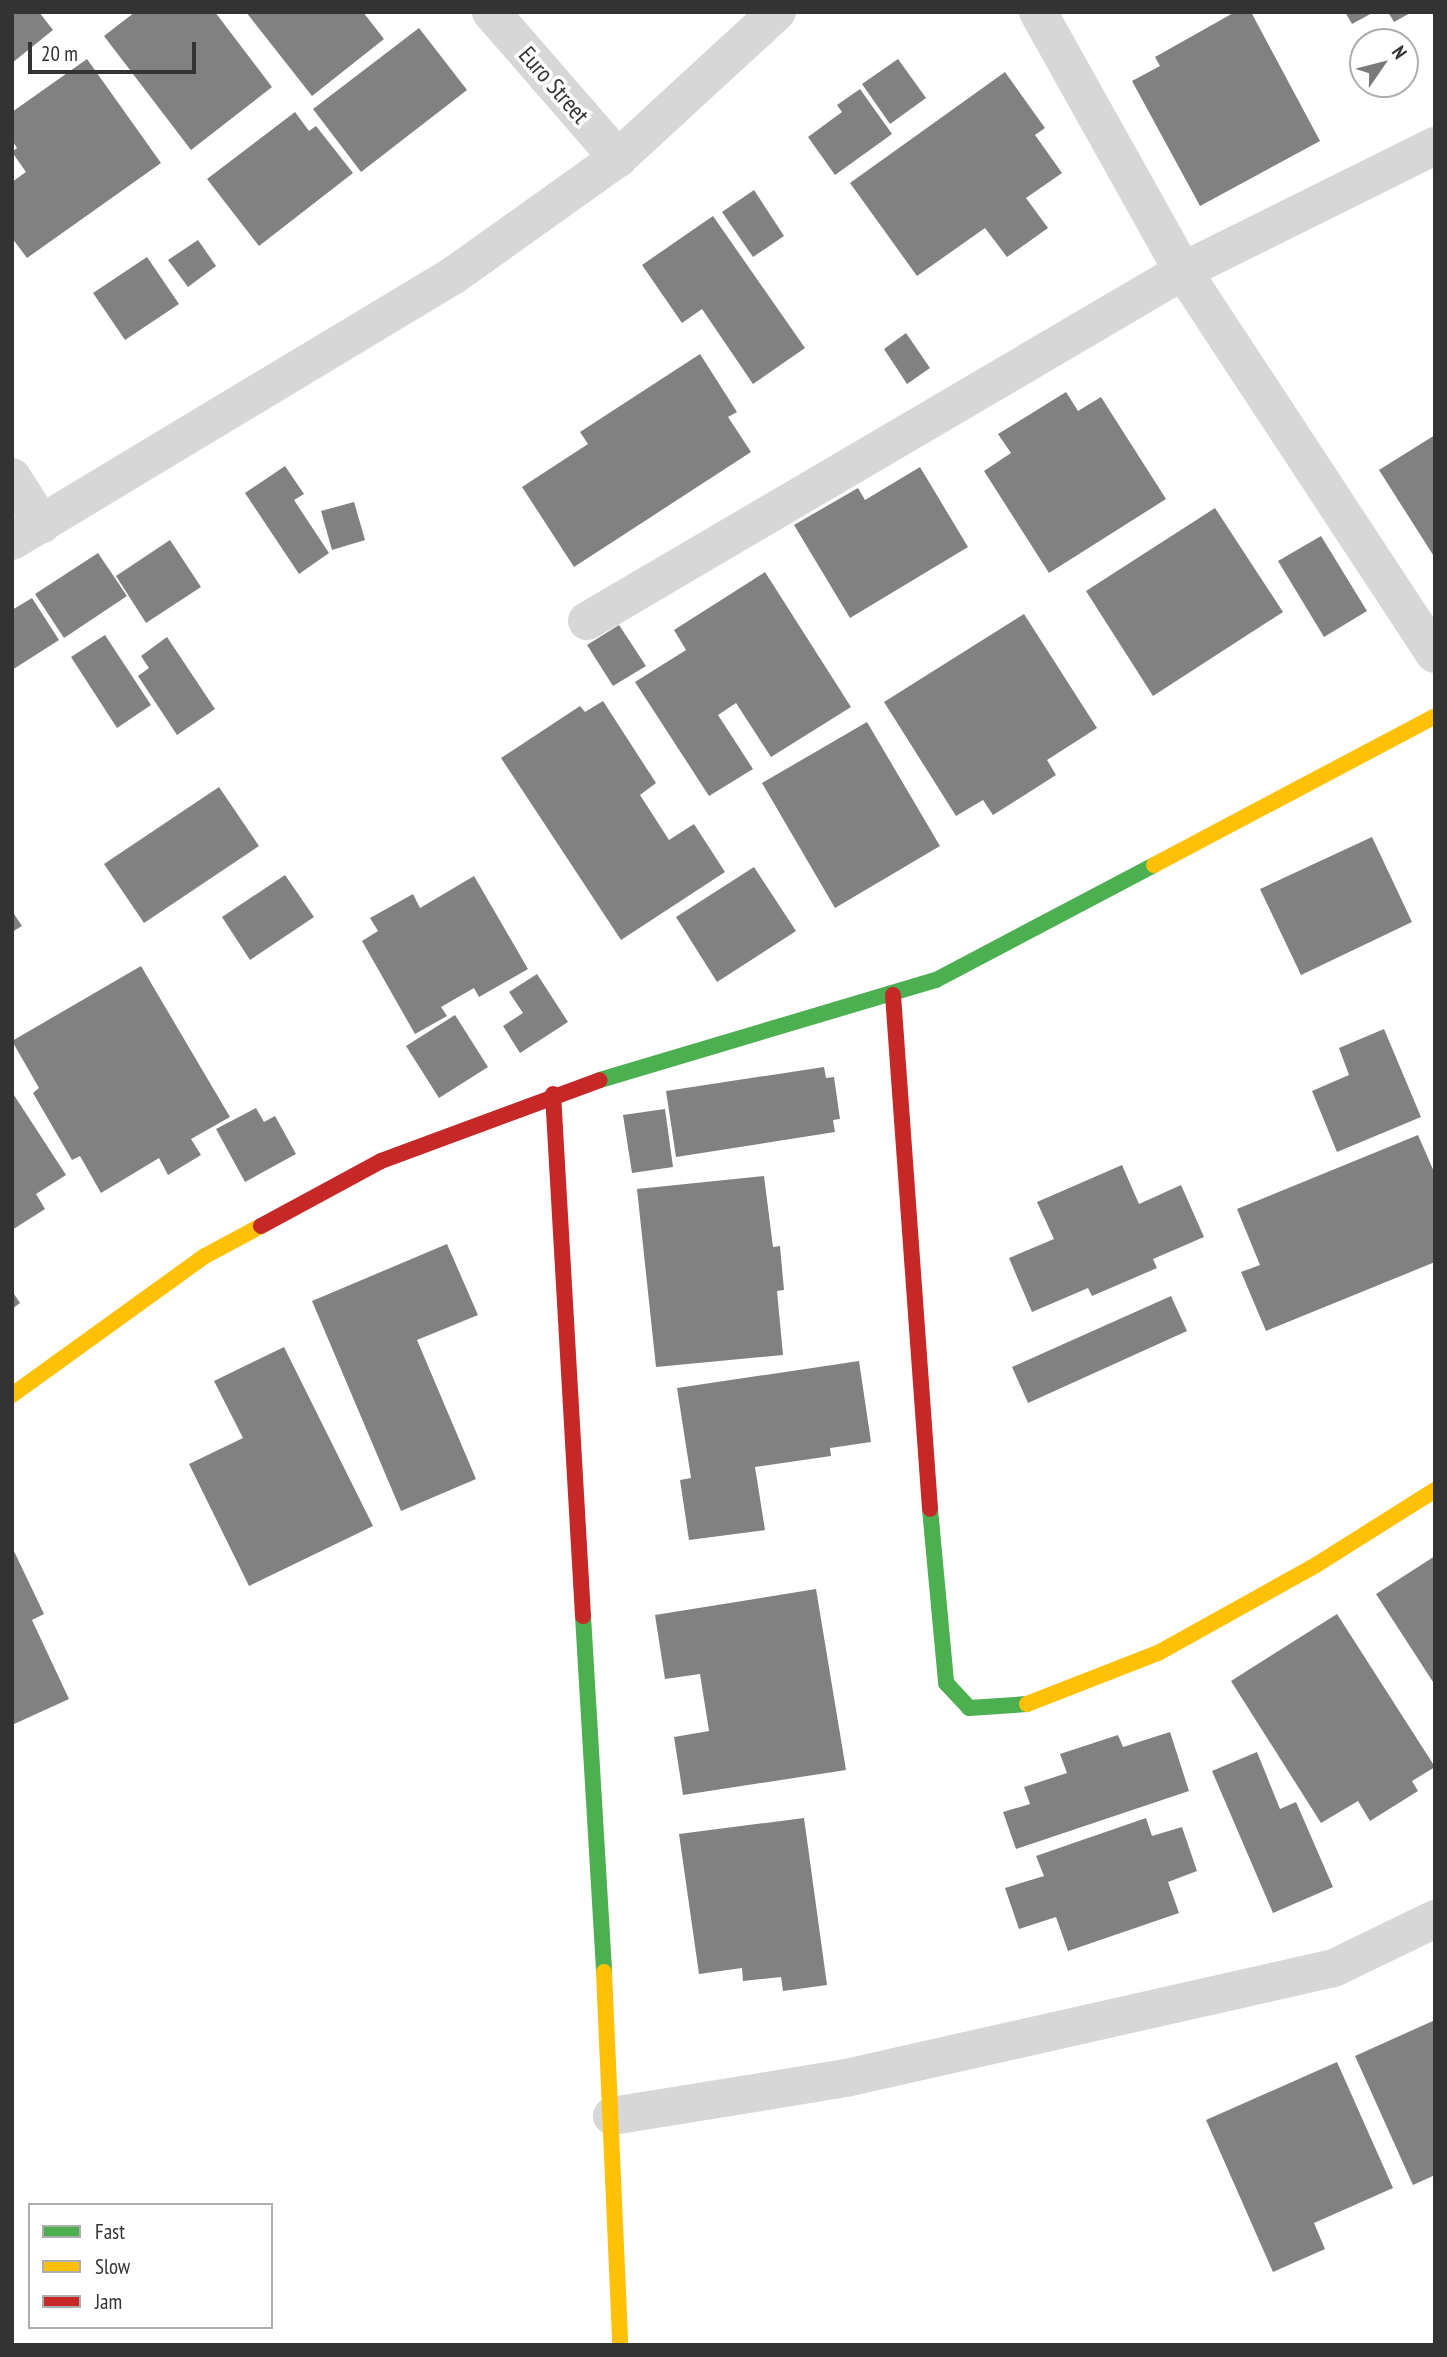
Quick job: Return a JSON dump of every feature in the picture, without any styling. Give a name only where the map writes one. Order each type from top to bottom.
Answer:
[{"type":"street","name":"Euro Street","points":[[491,12],[618,158]]},
{"type":"street","points":[[12,477],[27,532],[454,275],[618,158],[777,12]]},
{"type":"street","points":[[1038,12],[1183,271],[1435,654]]},
{"type":"street","points":[[587,621],[1183,271],[1435,146]]},
{"type":"street","points":[[12,1395],[205,1256],[381,1161],[553,1094],[894,995],[936,980],[1435,716]]},
{"type":"street","points":[[894,995],[938,1614],[946,1683],[970,1708],[1018,1708],[1158,1653],[1316,1564],[1435,1490]]},
{"type":"street","points":[[553,1094],[612,2116],[620,2345]]},
{"type":"street","points":[[612,2116],[846,2078],[1334,1968],[1435,1919]]},
{"type":"building","points":[[12,12],[39,12],[53,30],[12,63]]},
{"type":"building","points":[[135,12],[215,12],[272,87],[191,150],[104,36]]},
{"type":"building","points":[[246,12],[363,12],[384,39],[312,96]]},
{"type":"building","points":[[1235,12],[1251,12],[1320,141],[1200,206],[1132,81],[1160,66],[1155,57]]},
{"type":"building","points":[[1345,12],[1374,12],[1352,24]]},
{"type":"building","points":[[1388,12],[1412,12],[1394,22]]},
{"type":"building","points":[[419,28],[467,90],[361,172],[313,109]]},
{"type":"building","points":[[87,59],[161,163],[27,258],[12,238],[12,182],[26,172],[12,152],[17,148],[12,140],[12,112]]},
{"type":"building","points":[[898,59],[926,98],[890,124],[862,84]]},
{"type":"building","points":[[1005,72],[1045,128],[1035,135],[1062,173],[1026,198],[1048,228],[1007,257],[985,228],[917,276],[850,183]]},
{"type":"building","points":[[860,89],[892,134],[835,175],[808,137],[842,112],[837,105]]},
{"type":"building","points":[[295,112],[309,131],[316,126],[353,173],[259,246],[207,179]]},
{"type":"building","points":[[754,190],[784,236],[753,257],[722,212]]},
{"type":"building","points":[[713,216],[805,348],[753,384],[702,309],[682,323],[642,265]]},
{"type":"building","points":[[198,240],[216,266],[188,287],[168,260]]},
{"type":"building","points":[[147,257],[179,304],[125,340],[93,293]]},
{"type":"building","points":[[906,333],[930,368],[907,384],[884,349]]},
{"type":"building","points":[[700,354],[737,412],[728,417],[751,452],[574,567],[522,487],[588,444],[580,432]]},
{"type":"building","points":[[1066,392],[1078,411],[1101,397],[1166,499],[1049,573],[984,471],[1011,453],[998,434]]},
{"type":"building","points":[[1435,435],[1435,558],[1379,470]]},
{"type":"building","points":[[285,466],[304,494],[294,500],[329,553],[299,574],[245,493]]},
{"type":"building","points":[[920,467],[968,547],[850,618],[794,525],[858,488],[865,500]]},
{"type":"building","points":[[354,502],[365,540],[332,550],[321,511]]},
{"type":"building","points":[[1215,508],[1283,612],[1153,696],[1086,591]]},
{"type":"building","points":[[1321,536],[1367,611],[1324,637],[1278,561]]},
{"type":"building","points":[[170,540],[201,587],[146,623],[116,576]]},
{"type":"building","points":[[98,553],[127,596],[64,638],[35,594]]},
{"type":"building","points":[[765,572],[851,707],[771,757],[736,703],[718,715],[753,769],[709,796],[635,682],[686,650],[674,630]]},
{"type":"building","points":[[32,598],[59,640],[12,670],[12,610]]},
{"type":"building","points":[[1024,614],[1097,728],[1047,760],[1056,775],[993,815],[983,800],[956,816],[884,702]]},
{"type":"building","points":[[619,625],[646,666],[613,686],[587,645]]},
{"type":"building","points":[[105,635],[151,705],[117,728],[71,657]]},
{"type":"building","points":[[167,637],[215,709],[177,735],[138,676],[149,668],[141,656]]},
{"type":"building","points":[[603,701],[656,783],[640,795],[669,840],[694,824],[725,872],[621,940],[501,758],[580,706],[585,712]]},
{"type":"building","points":[[867,722],[940,846],[835,908],[762,783]]},
{"type":"building","points":[[219,787],[259,846],[144,923],[104,864]]},
{"type":"building","points":[[1372,837],[1412,922],[1301,975],[1260,889]]},
{"type":"building","points":[[754,867],[796,931],[717,982],[676,917]]},
{"type":"building","points":[[285,875],[314,917],[250,960],[222,917]]},
{"type":"building","points":[[474,876],[528,969],[479,997],[474,988],[441,1007],[447,1016],[415,1034],[362,941],[378,931],[370,918],[413,894],[420,908]]},
{"type":"building","points":[[12,911],[22,926],[12,932]]},
{"type":"building","points":[[141,966],[230,1117],[191,1139],[201,1155],[168,1175],[159,1158],[101,1193],[80,1156],[72,1160],[33,1093],[39,1088],[12,1041]]},
{"type":"building","points":[[537,974],[568,1022],[520,1053],[503,1026],[523,1013],[509,992]]},
{"type":"building","points":[[455,1015],[488,1067],[439,1098],[406,1046]]},
{"type":"building","points":[[1384,1029],[1421,1117],[1337,1152],[1312,1091],[1349,1075],[1339,1048]]},
{"type":"building","points":[[824,1067],[826,1078],[834,1077],[840,1119],[833,1120],[835,1132],[676,1157],[666,1091]]},
{"type":"building","points":[[12,1092],[66,1175],[36,1194],[45,1209],[12,1230]]},
{"type":"building","points":[[256,1108],[264,1122],[275,1116],[296,1154],[245,1182],[216,1129]]},
{"type":"building","points":[[665,1109],[673,1167],[632,1173],[623,1115]]},
{"type":"building","points":[[1418,1135],[1435,1174],[1435,1262],[1266,1331],[1241,1272],[1260,1265],[1237,1209]]},
{"type":"building","points":[[1122,1165],[1139,1204],[1181,1185],[1204,1237],[1153,1259],[1157,1268],[1092,1296],[1088,1288],[1032,1312],[1009,1258],[1054,1239],[1037,1202]]},
{"type":"building","points":[[764,1176],[773,1247],[780,1246],[784,1290],[777,1291],[783,1355],[656,1367],[637,1189]]},
{"type":"building","points":[[447,1244],[478,1315],[417,1340],[476,1479],[401,1511],[312,1301]]},
{"type":"building","points":[[12,1291],[20,1303],[12,1309]]},
{"type":"building","points":[[1171,1296],[1187,1331],[1028,1403],[1012,1367]]},
{"type":"building","points":[[284,1347],[373,1526],[249,1586],[189,1464],[243,1438],[214,1381]]},
{"type":"building","points":[[859,1361],[871,1442],[830,1448],[831,1456],[755,1467],[765,1530],[689,1540],[680,1480],[691,1478],[677,1388]]},
{"type":"building","points":[[12,1547],[44,1614],[32,1620],[69,1699],[12,1725]]},
{"type":"building","points":[[1435,1556],[1435,1685],[1376,1594]]},
{"type":"building","points":[[816,1589],[846,1770],[683,1795],[674,1737],[709,1731],[700,1674],[665,1679],[655,1615]]},
{"type":"building","points":[[1337,1614],[1435,1767],[1412,1781],[1418,1791],[1370,1821],[1358,1801],[1321,1823],[1231,1681]]},
{"type":"building","points":[[1170,1732],[1189,1791],[1016,1849],[1003,1812],[1030,1804],[1024,1787],[1067,1773],[1060,1754],[1118,1735],[1123,1747]]},
{"type":"building","points":[[1257,1752],[1280,1809],[1296,1802],[1333,1887],[1273,1913],[1212,1771]]},
{"type":"building","points":[[804,1818],[827,1985],[783,1991],[781,1977],[743,1981],[742,1968],[699,1974],[679,1834]]},
{"type":"building","points":[[1146,1818],[1152,1836],[1182,1827],[1197,1871],[1168,1882],[1179,1913],[1068,1951],[1056,1917],[1019,1929],[1005,1888],[1044,1876],[1036,1856]]},
{"type":"building","points":[[1435,2020],[1435,2175],[1413,2185],[1355,2056]]},
{"type":"building","points":[[1337,2062],[1393,2188],[1314,2223],[1325,2249],[1273,2272],[1206,2120]]},
{"type":"traffic: fast","points":[[600,1080],[936,980],[1154,865]]},
{"type":"traffic: fast","points":[[930,1509],[946,1683],[969,1708],[1027,1704]]},
{"type":"traffic: fast","points":[[583,1616],[604,1972]]},
{"type":"traffic: slow","points":[[1154,865],[1435,716]]},
{"type":"traffic: slow","points":[[12,1395],[205,1256],[261,1226]]},
{"type":"traffic: slow","points":[[1027,1704],[1158,1653],[1316,1565],[1435,1490]]},
{"type":"traffic: slow","points":[[604,1972],[620,2345]]},
{"type":"traffic: jam","points":[[893,995],[930,1509]]},
{"type":"traffic: jam","points":[[261,1226],[381,1161],[600,1080]]},
{"type":"traffic: jam","points":[[553,1094],[583,1616]]}]
